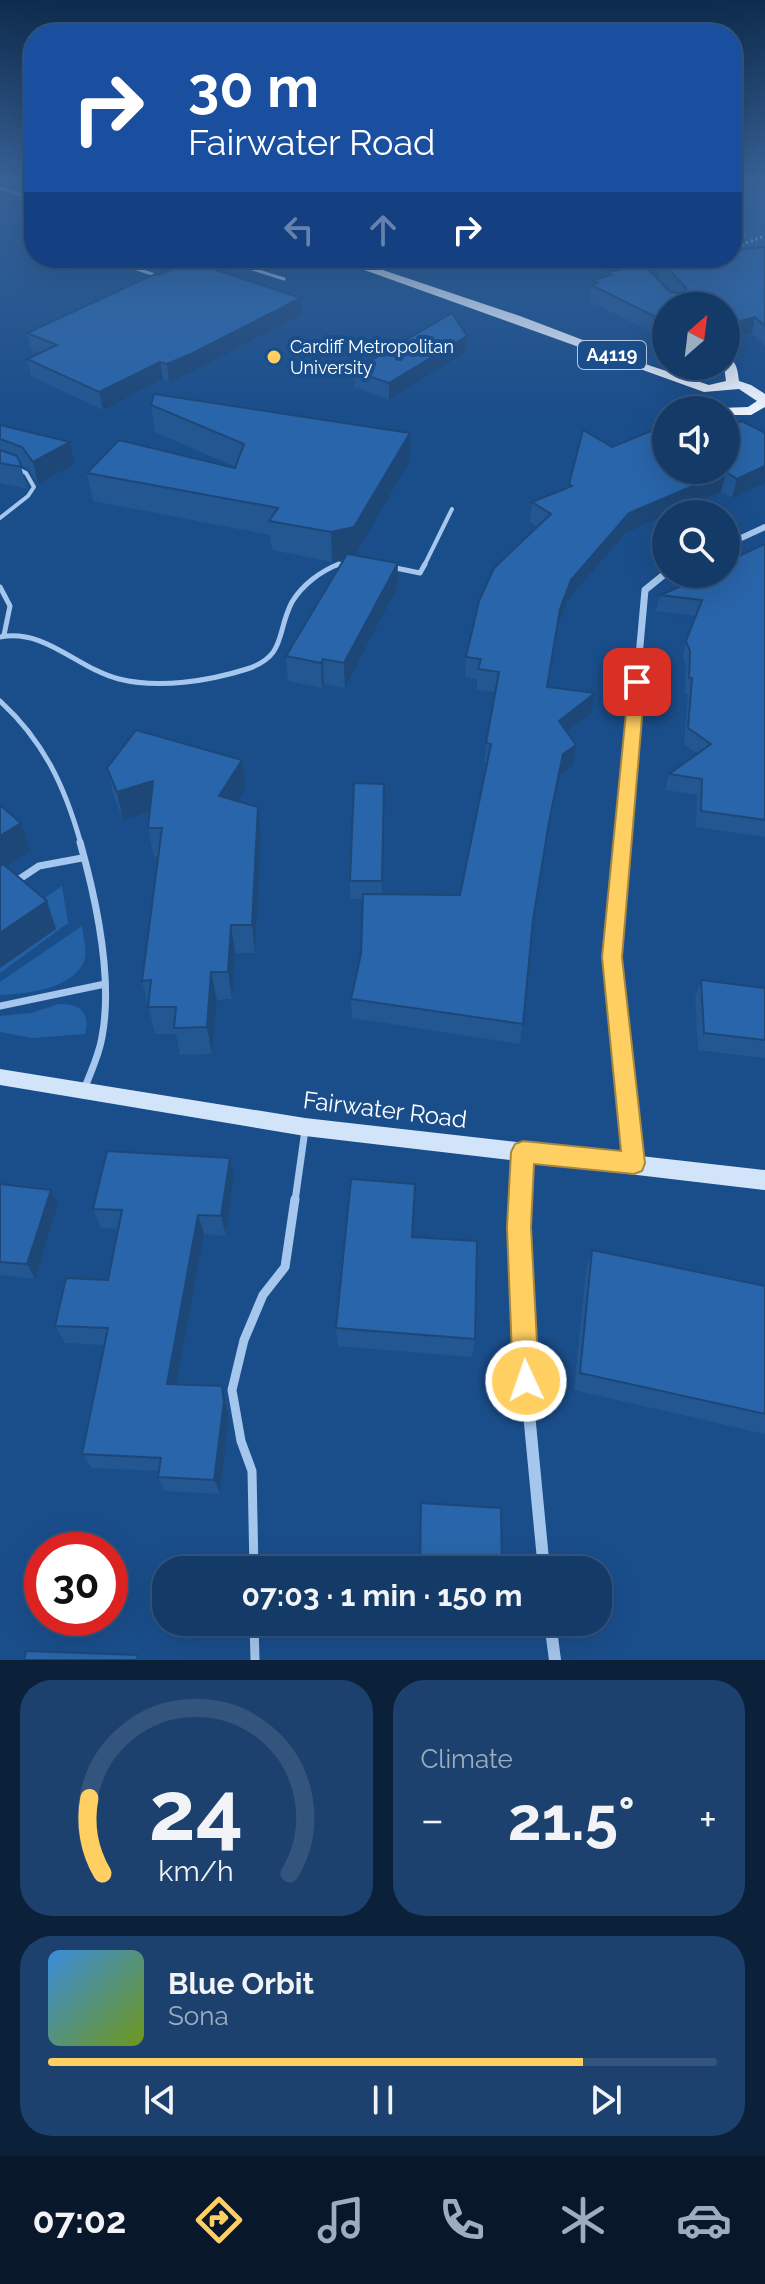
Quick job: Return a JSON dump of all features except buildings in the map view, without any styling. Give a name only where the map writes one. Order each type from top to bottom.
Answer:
[{"type":"main road","name":"A4119","points":[[366,268],[516,318],[647,369],[700,396]]},
{"type":"main road","points":[[640,268],[662,292]]},
{"type":"main road","points":[[723,396],[733,385],[732,380]]},
{"type":"main road","points":[[733,385],[751,389],[763,397],[760,413],[740,409]]},
{"type":"street","points":[[740,539],[765,527]]},
{"type":"street","points":[[634,1163],[612,957],[645,590],[652,584]]},
{"type":"street","name":"Fairwater Road","points":[[0,1077],[305,1127],[765,1180]]},
{"type":"street","points":[[523,1152],[519,1227],[528,1427],[542,1556]]},
{"type":"street","points":[[552,1636],[555,1660]]},
{"type":"lane","points":[[134,268],[167,279]]},
{"type":"lane","points":[[248,268],[284,279]]},
{"type":"lane","points":[[0,518],[28,496],[34,487],[26,473],[14,468]]},
{"type":"lane","points":[[378,564],[420,573],[452,509]]},
{"type":"lane","points":[[0,587],[10,606],[2,636],[24,635],[92,669],[131,681],[174,682],[264,662],[275,650],[290,605],[301,589],[341,562],[353,562]]},
{"type":"lane","points":[[0,701],[20,719],[50,761],[72,808],[98,930],[105,984],[103,1035],[84,1090]]},
{"type":"lane","points":[[13,884],[39,866],[82,858]]},
{"type":"lane","points":[[0,1006],[105,984]]},
{"type":"lane","points":[[254,1556],[252,1471],[241,1441],[232,1390],[244,1340],[263,1295],[285,1267],[305,1127]]},
{"type":"lane","points":[[254,1636],[255,1660]]},
{"type":"shaded area","points":[[62,886],[68,923],[0,973],[0,968],[56,929],[31,907]]},
{"type":"shaded area","points":[[82,926],[85,958],[72,977],[49,988],[0,995],[0,982]]},
{"type":"shaded area","points":[[59,1004],[73,1005],[82,1011],[86,1020],[85,1034],[32,1038],[0,1032],[0,1016],[31,1013]]},
{"type":"place","name":"Cardiff Metropolitan University","points":[[274,357]]},
{"type":"route","points":[[526,1381],[519,1227],[523,1152],[634,1163],[612,957],[637,682]]}]
